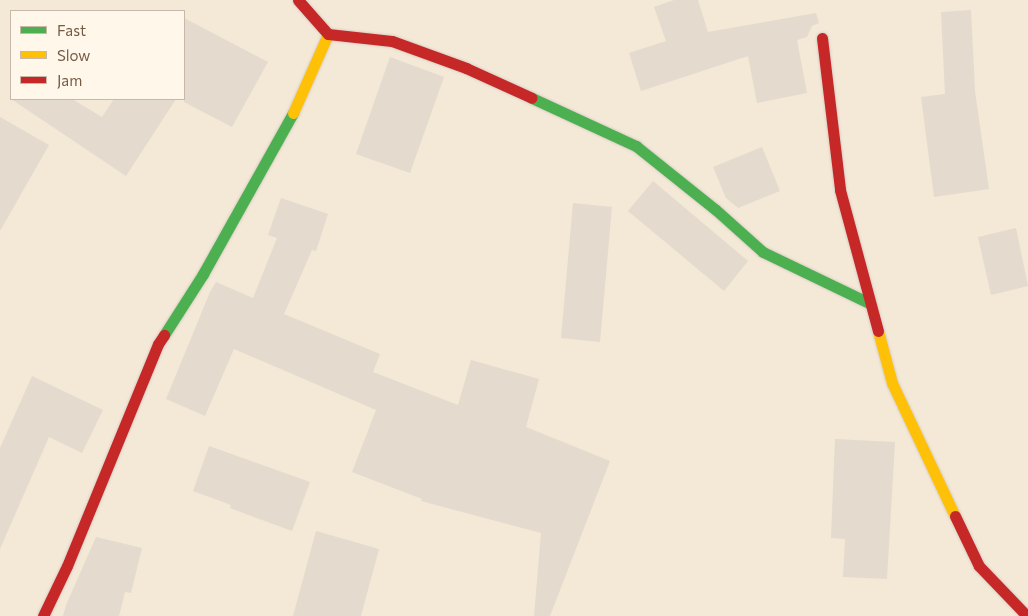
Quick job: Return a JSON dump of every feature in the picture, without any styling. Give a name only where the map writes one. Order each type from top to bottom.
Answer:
[{"type":"street","points":[[298,0],[328,34],[392,41],[466,68],[636,146],[716,210],[763,252],[869,303]]},
{"type":"street","points":[[43,616],[67,566],[158,344],[203,274],[291,118],[328,34]]},
{"type":"street","points":[[822,38],[840,190],[892,383],[980,566],[1015,601],[1027,616]]},
{"type":"shaded area","points":[[0,0],[1028,0],[1028,616],[0,616]]},
{"type":"building","points":[[674,0],[698,0],[708,32],[816,13],[819,23],[812,26],[807,37],[797,40],[807,93],[757,103],[748,56],[641,91],[629,53],[666,41],[654,7]]},
{"type":"building","points":[[971,10],[975,91],[989,189],[934,197],[921,97],[945,94],[941,12]]},
{"type":"building","points":[[185,19],[268,62],[232,127],[184,102]]},
{"type":"building","points":[[390,57],[444,77],[410,173],[356,154]]},
{"type":"building","points":[[12,100],[74,100],[102,117],[113,100],[175,100],[126,176]]},
{"type":"building","points":[[0,117],[49,145],[0,231]]},
{"type":"building","points":[[762,147],[780,191],[738,208],[726,198],[713,167]]},
{"type":"building","points":[[653,181],[748,261],[724,291],[628,211]]},
{"type":"building","points":[[281,198],[328,214],[316,251],[312,250],[284,314],[380,354],[373,372],[458,405],[471,360],[539,379],[526,427],[610,461],[550,616],[534,616],[541,533],[421,501],[422,499],[352,472],[376,410],[234,349],[205,416],[166,399],[210,292],[216,282],[253,298],[277,238],[268,235]]},
{"type":"building","points":[[573,203],[612,207],[600,342],[561,338]]},
{"type":"building","points":[[1016,228],[1028,286],[991,295],[978,237]]},
{"type":"building","points":[[32,376],[103,410],[82,453],[49,437],[0,549],[0,448]]},
{"type":"building","points":[[835,439],[895,442],[887,579],[843,577],[845,539],[831,538]]},
{"type":"building","points":[[209,446],[310,482],[292,531],[230,508],[231,505],[193,491]]},
{"type":"building","points":[[316,531],[379,549],[361,616],[293,616]]},
{"type":"building","points":[[96,537],[142,548],[131,593],[125,592],[119,616],[63,616],[66,605]]},
{"type":"traffic: fast","points":[[532,98],[636,146],[716,210],[763,252],[869,303]]},
{"type":"traffic: fast","points":[[164,335],[203,274],[293,113]]},
{"type":"traffic: slow","points":[[293,113],[328,34]]},
{"type":"traffic: slow","points":[[878,331],[892,383],[955,516]]},
{"type":"traffic: jam","points":[[298,0],[328,34],[392,41],[466,68],[532,98]]},
{"type":"traffic: jam","points":[[822,38],[840,190],[878,331]]},
{"type":"traffic: jam","points":[[43,616],[67,566],[158,344],[164,335]]},
{"type":"traffic: jam","points":[[955,516],[979,566],[1027,616]]}]
